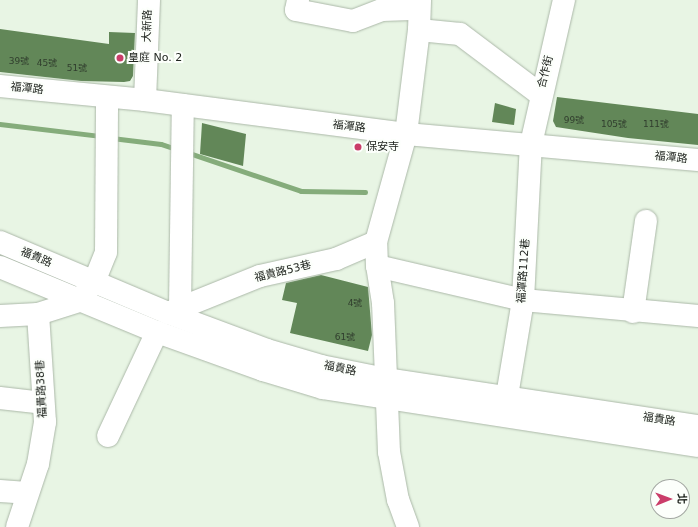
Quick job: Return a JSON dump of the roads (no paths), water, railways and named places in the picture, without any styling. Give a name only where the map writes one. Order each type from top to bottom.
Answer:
[{"type":"street","name":"大新路","points":[[146,100],[150,0]]},
{"type":"street","points":[[298,0],[296,10],[353,21],[382,10],[420,13],[460,34],[541,95]]},
{"type":"street","name":"合作街","points":[[531,144],[564,0]]},
{"type":"street","points":[[408,527],[398,500],[393,473],[386,389],[383,303],[377,266],[376,242],[406,134],[420,13]]},
{"type":"street","name":"福潭路","points":[[0,86],[107,98],[146,100],[406,134],[698,160]]},
{"type":"street","points":[[0,316],[38,314],[79,301],[94,282],[106,252],[107,98]]},
{"type":"street","points":[[174,311],[183,105]]},
{"type":"street","name":"福潭路112巷","points":[[507,396],[523,300],[531,144]]},
{"type":"street","points":[[633,312],[646,221]]},
{"type":"street","name":"福貴路","points":[[0,242],[94,282],[174,311],[267,350],[322,366],[386,389],[698,446]]},
{"type":"street","name":"福貴路53巷","points":[[174,311],[260,276],[336,259],[376,242]]},
{"type":"street","points":[[377,266],[523,300],[633,312],[698,316]]},
{"type":"street","name":"福貴路","points":[[0,267],[157,332],[263,370],[315,386],[507,396],[698,426]]},
{"type":"street","name":"福貴路38巷","points":[[17,527],[38,464],[45,422],[38,314]]},
{"type":"street","points":[[108,436],[157,332]]},
{"type":"street","points":[[0,398],[43,403]]},
{"type":"street","points":[[0,491],[27,494]]},
{"type":"waterway","points":[[0,124],[101,136]]},
{"type":"waterway","points":[[112,138],[161,144],[176,149]]},
{"type":"waterway","points":[[189,153],[301,191],[365,192]]},
{"type":"place","name":"皇庭 No. 2","points":[[120,58]]},
{"type":"place","name":"保安寺","points":[[358,147]]}]
